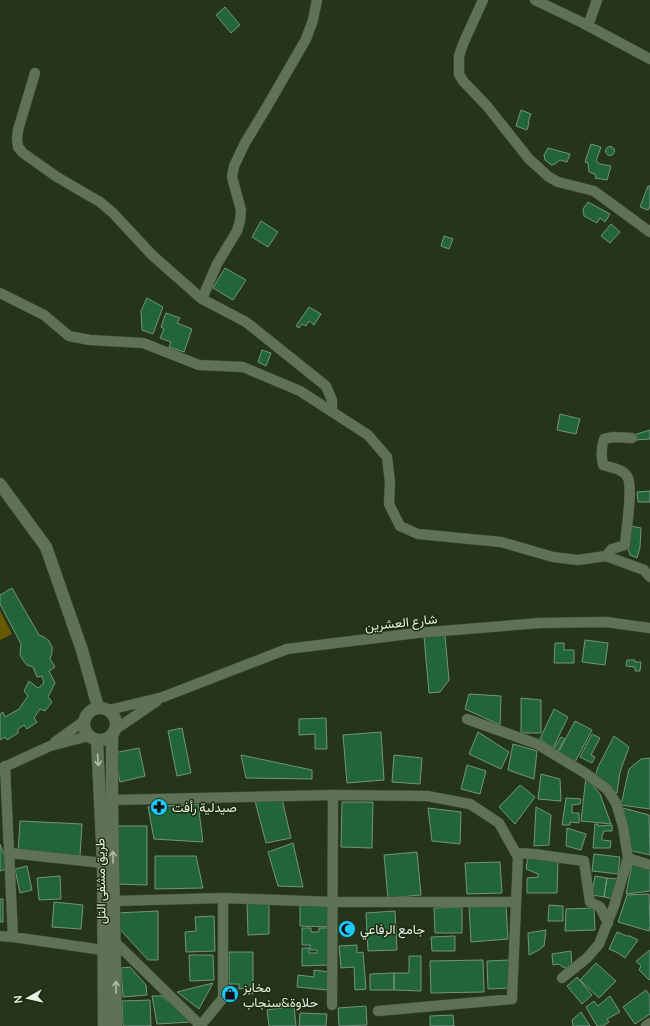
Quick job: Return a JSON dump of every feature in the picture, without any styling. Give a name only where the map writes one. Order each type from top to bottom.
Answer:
[{"type":"street","points":[[202,299],[217,264],[237,231],[240,221],[241,210],[232,177],[234,166],[245,143],[306,39],[314,20],[317,0]]},
{"type":"street","points":[[483,0],[459,56],[459,74],[463,81],[487,106],[529,159],[549,177],[558,182],[594,191],[650,232]]},
{"type":"street","points":[[535,0],[650,59]]},
{"type":"street","points":[[588,26],[597,0]]},
{"type":"street","points":[[35,73],[18,130],[18,147],[23,153],[57,177],[100,202],[113,213],[152,254],[202,299],[246,322],[326,386],[332,400],[332,412]]},
{"type":"street","points":[[0,293],[44,315],[69,336],[90,340],[143,343],[199,365],[243,366],[300,390],[368,435],[388,457],[390,482],[388,504],[400,526],[418,534],[501,542],[553,557],[578,560],[606,556],[644,570],[650,577]]},
{"type":"street","points":[[606,556],[612,549],[625,545],[630,490],[627,478],[619,470],[603,465],[601,455],[602,444],[604,439],[614,437],[632,438]]},
{"type":"street","points":[[0,484],[46,547],[103,709],[114,715],[116,722],[114,732]]},
{"type":"street","name":"شارع العشرين","points":[[163,697],[286,649],[417,633],[540,623],[606,622],[650,628]]},
{"type":"street","points":[[13,937],[10,853],[2,767],[50,746],[84,721],[90,711],[163,697]]},
{"type":"street","points":[[50,746],[93,738],[105,740],[163,697]]},
{"type":"street","points":[[467,719],[537,744],[586,773],[606,789],[616,803],[623,826],[628,858],[608,923],[599,944],[587,958],[562,978]]},
{"type":"street","points":[[84,721],[84,729],[93,738]]},
{"type":"street","name":"طريق مشفى التل","points":[[114,732],[112,800],[116,1026]]},
{"type":"street","name":"طريق مشفى التل","points":[[93,738],[103,863],[104,1026]]},
{"type":"street","points":[[112,800],[333,795],[427,796],[470,804],[500,823],[518,857],[512,999],[378,1011]]},
{"type":"street","points":[[332,1006],[333,795]]},
{"type":"street","points":[[10,853],[103,863]]},
{"type":"street","points":[[517,854],[534,854],[584,860],[590,902],[600,907],[608,923]]},
{"type":"street","points":[[628,858],[650,865]]},
{"type":"street","points":[[114,901],[223,898],[333,902],[516,902]]},
{"type":"street","points":[[115,942],[201,1026],[223,998],[223,898]]},
{"type":"street","points":[[0,936],[103,950]]},
{"type":"street","points":[[646,1026],[650,1023]]},
{"type":"shaded area","points":[[0,610],[12,634],[0,640]]},
{"type":"building","points":[[225,7],[240,25],[231,33],[216,15]]},
{"type":"building","points":[[521,110],[531,114],[527,130],[516,126]]},
{"type":"building","points":[[591,144],[601,147],[596,161],[600,164],[611,166],[607,180],[595,178],[596,175],[589,172],[588,163],[585,162]]},
{"type":"building","points":[[608,147],[612,147],[614,151],[612,155],[608,155],[606,153],[606,149]]},
{"type":"building","points":[[548,148],[570,154],[567,162],[560,160],[551,165],[545,160],[544,155]]},
{"type":"building","points":[[648,186],[650,186],[650,206],[648,210],[640,207]]},
{"type":"building","points":[[588,202],[610,214],[605,222],[600,218],[597,223],[584,216],[583,209]]},
{"type":"building","points":[[261,221],[278,232],[268,247],[252,237]]},
{"type":"building","points":[[611,224],[620,232],[610,243],[601,236]]},
{"type":"building","points":[[444,236],[453,239],[449,249],[441,246]]},
{"type":"building","points":[[225,268],[246,280],[233,300],[213,288]]},
{"type":"building","points":[[147,298],[163,307],[153,334],[142,330],[141,311]]},
{"type":"building","points":[[309,307],[321,314],[314,325],[309,321],[306,326],[302,324],[299,328],[296,326]]},
{"type":"building","points":[[166,313],[180,318],[177,323],[192,329],[184,352],[169,347],[171,342],[160,338],[164,329],[161,327]]},
{"type":"building","points":[[262,350],[271,353],[266,366],[258,362]]},
{"type":"building","points":[[560,414],[580,419],[576,434],[557,430]]},
{"type":"building","points":[[650,430],[650,439],[635,440],[634,435]]},
{"type":"building","points":[[650,491],[650,502],[638,502],[637,492]]},
{"type":"building","points":[[631,526],[641,528],[640,547],[637,558],[630,555],[627,546]]},
{"type":"building","points":[[12,588],[39,635],[49,641],[52,647],[50,659],[55,667],[49,671],[55,683],[48,697],[52,702],[45,711],[40,709],[34,718],[37,722],[27,729],[24,725],[18,729],[18,733],[7,740],[5,737],[0,740],[0,714],[3,712],[5,717],[19,709],[28,696],[24,691],[29,681],[38,688],[44,683],[42,676],[37,677],[33,667],[27,665],[20,655],[21,644],[0,604],[0,595]]},
{"type":"building","points":[[445,635],[449,680],[440,692],[429,693],[424,637]]},
{"type":"building","points":[[585,640],[608,643],[605,665],[582,662]]},
{"type":"building","points":[[555,643],[564,643],[564,650],[574,650],[574,663],[554,663]]},
{"type":"building","points":[[627,660],[641,662],[640,671],[635,671],[635,667],[626,666]]},
{"type":"building","points":[[469,694],[501,696],[500,725],[465,709]]},
{"type":"building","points":[[521,698],[541,700],[541,733],[521,733]]},
{"type":"building","points":[[554,709],[568,717],[553,748],[540,739]]},
{"type":"building","points":[[326,718],[327,749],[315,749],[315,734],[299,735],[299,719]]},
{"type":"building","points":[[575,721],[592,730],[575,762],[558,753]]},
{"type":"building","points":[[182,728],[191,773],[177,776],[168,731]]},
{"type":"building","points":[[381,732],[384,780],[347,783],[343,735]]},
{"type":"building","points":[[478,732],[509,752],[501,769],[469,754]]},
{"type":"building","points":[[592,734],[600,738],[591,755],[595,757],[592,763],[580,757]]},
{"type":"building","points":[[614,736],[629,747],[620,772],[617,793],[594,781],[598,767]]},
{"type":"building","points":[[561,737],[565,739],[557,752],[553,750]]},
{"type":"building","points":[[513,744],[537,751],[534,779],[508,770]]},
{"type":"building","points":[[139,748],[145,776],[120,782],[114,753]]},
{"type":"building","points":[[241,755],[312,770],[312,779],[246,778]]},
{"type":"building","points":[[394,755],[422,758],[420,784],[392,782]]},
{"type":"building","points":[[650,758],[650,809],[621,805],[629,769],[641,759]]},
{"type":"building","points":[[467,765],[486,771],[480,794],[461,789]]},
{"type":"building","points":[[541,774],[560,779],[561,801],[538,799]]},
{"type":"building","points":[[586,777],[600,794],[611,824],[581,821]]},
{"type":"building","points":[[520,785],[535,797],[515,824],[499,807]]},
{"type":"building","points":[[254,797],[282,799],[291,838],[266,843]]},
{"type":"building","points":[[566,798],[581,799],[580,804],[572,805],[572,813],[579,813],[579,823],[570,822],[570,825],[562,825]]},
{"type":"building","points":[[342,802],[373,802],[372,848],[341,847]]},
{"type":"building","points":[[198,804],[203,842],[154,839],[148,807]]},
{"type":"building","points":[[536,807],[551,815],[549,845],[534,846]]},
{"type":"building","points":[[428,808],[461,812],[460,844],[432,841]]},
{"type":"building","points":[[623,808],[649,815],[650,855],[628,850],[630,842]]},
{"type":"building","points":[[20,821],[82,824],[80,856],[18,853]]},
{"type":"building","points":[[595,824],[598,824],[598,826],[612,825],[612,831],[604,831],[602,836],[602,840],[611,841],[610,848],[593,848]]},
{"type":"building","points":[[118,826],[147,826],[147,885],[118,884]]},
{"type":"building","points":[[567,828],[586,834],[581,850],[566,846]]},
{"type":"building","points":[[293,843],[303,887],[278,886],[268,852]]},
{"type":"building","points":[[0,844],[9,868],[0,871]]},
{"type":"building","points":[[417,852],[421,895],[388,898],[384,855]]},
{"type":"building","points":[[594,854],[620,857],[618,874],[592,871]]},
{"type":"building","points":[[155,856],[196,856],[203,888],[155,889]]},
{"type":"building","points":[[528,857],[558,862],[557,893],[527,893],[527,878],[538,877],[538,874],[526,869]]},
{"type":"building","points":[[500,862],[502,893],[467,894],[465,863]]},
{"type":"building","points":[[632,864],[650,868],[650,891],[626,894]]},
{"type":"building","points":[[27,866],[32,890],[20,893],[15,869]]},
{"type":"building","points":[[60,876],[61,899],[39,900],[37,878]]},
{"type":"building","points":[[595,876],[607,878],[604,897],[592,895]]},
{"type":"building","points":[[607,878],[618,879],[614,899],[604,897]]},
{"type":"building","points":[[649,894],[649,931],[618,922],[627,895]]},
{"type":"building","points":[[0,899],[3,899],[3,922],[0,922]]},
{"type":"building","points":[[54,902],[83,905],[81,929],[52,927]]},
{"type":"building","points":[[247,903],[269,903],[269,934],[248,935]]},
{"type":"building","points":[[300,903],[329,904],[329,927],[300,926]]},
{"type":"building","points":[[506,905],[508,939],[471,942],[469,907]]},
{"type":"building","points":[[549,905],[563,906],[563,921],[548,921]]},
{"type":"building","points":[[462,907],[462,933],[435,933],[434,908]]},
{"type":"building","points":[[594,908],[595,930],[565,931],[566,909]]},
{"type":"building","points":[[158,911],[158,960],[148,960],[116,925],[116,913]]},
{"type":"building","points":[[395,911],[397,950],[368,951],[366,913]]},
{"type":"building","points":[[214,916],[215,951],[186,952],[185,932],[196,931],[195,917]]},
{"type":"building","points":[[302,928],[311,928],[311,932],[319,932],[319,928],[328,928],[328,965],[302,966],[302,948],[309,948],[309,953],[317,953],[317,950],[310,950],[310,945],[302,945]]},
{"type":"building","points":[[546,930],[544,946],[529,955],[528,933]]},
{"type":"building","points":[[617,932],[638,940],[625,958],[609,949]]},
{"type":"building","points":[[455,936],[455,951],[432,951],[431,937]]},
{"type":"building","points":[[357,945],[357,953],[363,952],[366,989],[355,990],[354,967],[341,968],[339,946]]},
{"type":"building","points":[[650,950],[649,980],[639,970],[641,966],[636,961]]},
{"type":"building","points":[[571,951],[572,967],[564,968],[559,964],[553,965],[552,954]]},
{"type":"building","points":[[229,952],[253,952],[253,994],[246,994],[246,988],[239,989],[239,984],[229,984]]},
{"type":"building","points":[[189,955],[213,955],[214,980],[190,981]]},
{"type":"building","points":[[409,956],[421,956],[421,991],[394,990],[394,973],[409,973]]},
{"type":"building","points":[[483,960],[484,992],[431,993],[430,961]]},
{"type":"building","points":[[509,960],[511,988],[488,989],[487,961]]},
{"type":"building","points":[[596,963],[616,981],[599,998],[580,980]]},
{"type":"building","points":[[130,967],[146,985],[147,995],[123,997],[121,968]]},
{"type":"building","points":[[314,970],[329,972],[327,990],[297,987],[298,975],[314,977]]},
{"type":"building","points":[[394,973],[394,990],[370,990],[370,974]]},
{"type":"building","points":[[577,977],[592,995],[582,1004],[567,986]]},
{"type":"building","points":[[213,983],[199,1009],[177,992]]},
{"type":"building","points":[[646,990],[650,996],[650,1014],[635,1024],[623,1007]]},
{"type":"building","points":[[152,996],[162,996],[191,1022],[157,1024]]},
{"type":"building","points":[[610,996],[620,1012],[607,1019],[609,1022],[603,1026],[597,1026],[586,1007],[594,1001],[598,1006]]},
{"type":"building","points":[[150,1000],[151,1026],[123,1026],[122,1001]]},
{"type":"building","points":[[294,1006],[296,1026],[269,1026],[267,1010]]},
{"type":"building","points":[[366,1006],[367,1025],[339,1026],[338,1008]]},
{"type":"building","points":[[581,1012],[590,1026],[573,1026],[572,1020]]},
{"type":"building","points":[[300,1013],[327,1014],[326,1026],[299,1026]]},
{"type":"building","points":[[453,1015],[454,1026],[430,1026],[430,1016]]},
{"type":"place","name":"صيدلية رأفت","points":[[159,807]]},
{"type":"place","name":"جامع الرفاعي","points":[[347,929]]},
{"type":"place","name":"مخابز حلاوة&سنجاب","points":[[230,994]]}]
